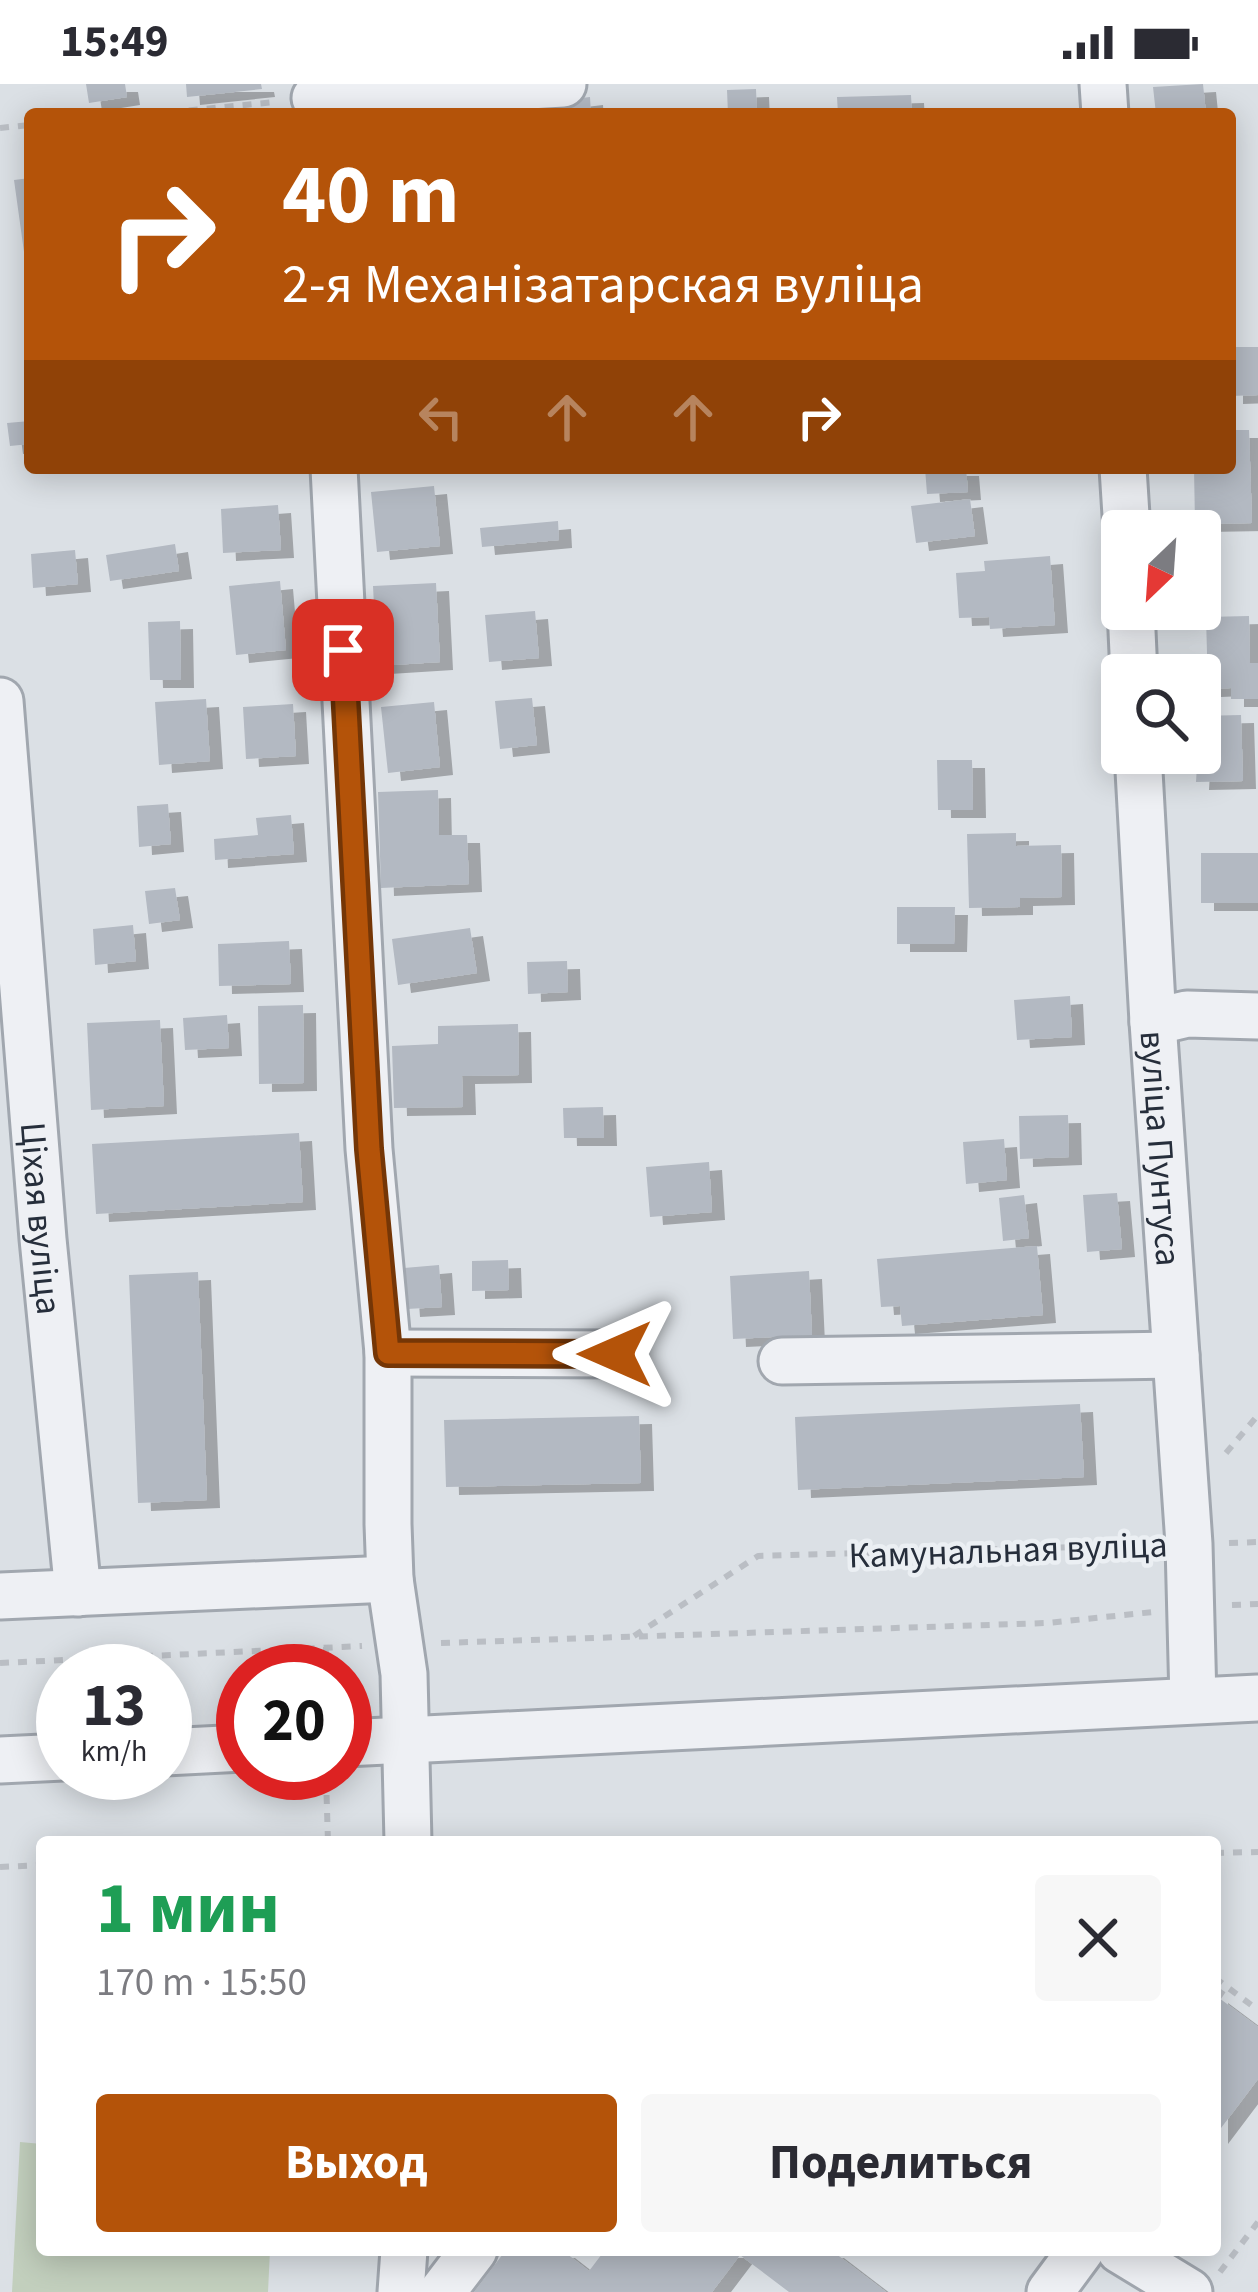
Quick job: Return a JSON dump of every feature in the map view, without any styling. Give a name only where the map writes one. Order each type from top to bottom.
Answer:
[{"type":"street","points":[[314,99],[562,84]]},
{"type":"street","points":[[334,474],[369,1149],[388,1353],[390,1579],[401,1644],[408,1836]]},
{"type":"street","points":[[1123,474],[1125,510]]},
{"type":"street","name":"Ціхая вуліца","points":[[0,700],[21,1241],[78,1593]]},
{"type":"street","name":"вуліца Пунтуса","points":[[1139,774],[1189,1544],[1193,1700]]},
{"type":"street","points":[[1153,1022],[1187,1014],[1258,1016]]},
{"type":"street","points":[[388,1353],[615,1354]]},
{"type":"street","points":[[782,1360],[1176,1355]]},
{"type":"street","points":[[0,1596],[390,1579]]},
{"type":"street","points":[[372,1741],[1258,1698]]},
{"type":"street","points":[[0,1760],[36,1758]]},
{"type":"street","points":[[401,2292],[404,2256]]},
{"type":"street","points":[[442,2292],[469,2256]]},
{"type":"street","points":[[1050,2292],[1077,2256]]},
{"type":"street","points":[[1135,2256],[1204,2283]]},
{"type":"path","points":[[217,108],[314,99]]},
{"type":"path","name":"Камунальная вуліца","points":[[631,1638],[758,1556],[1258,1542]]},
{"type":"path","points":[[372,1645],[1047,1623],[1258,1604]]},
{"type":"path","points":[[0,1663],[216,1652]]},
{"type":"path","points":[[327,1800],[328,1836]]},
{"type":"path","points":[[1221,1853],[1258,1852]]},
{"type":"path","points":[[0,1867],[36,1865]]},
{"type":"path","points":[[1221,1982],[1258,2010]]},
{"type":"path","points":[[1221,1993],[1226,1985]]},
{"type":"path","points":[[1204,2283],[1258,2222]]},
{"type":"green space","points":[[20,2142],[36,2143],[36,2256],[270,2256],[268,2292],[12,2292]]},
{"type":"building","points":[[86,84],[125,84],[127,97],[89,103]]},
{"type":"building","points":[[186,84],[261,84],[262,89],[187,97]]},
{"type":"building","points":[[1203,84],[1205,108],[1155,108],[1153,87]]},
{"type":"building","points":[[756,89],[757,108],[728,108],[727,90]]},
{"type":"building","points":[[911,95],[912,108],[838,108],[837,97]]},
{"type":"building","points":[[590,97],[591,108],[514,108]]},
{"type":"building","points":[[24,179],[24,252],[14,180]]},
{"type":"building","points":[[1236,347],[1258,347],[1258,395],[1236,396]]},
{"type":"building","points":[[24,422],[24,445],[10,446],[7,423]]},
{"type":"building","points":[[1236,430],[1249,430],[1252,523],[1221,524],[1221,510],[1195,510],[1194,474],[1236,474]]},
{"type":"building","points":[[925,474],[966,474],[968,492],[927,494]]},
{"type":"building","points":[[434,486],[440,546],[377,552],[371,492]]},
{"type":"building","points":[[970,499],[975,536],[916,543],[911,506]]},
{"type":"building","points":[[278,505],[281,550],[223,553],[221,509]]},
{"type":"building","points":[[558,521],[559,540],[482,547],[480,528]]},
{"type":"building","points":[[175,544],[179,571],[110,581],[106,555]]},
{"type":"building","points":[[75,550],[78,584],[33,588],[31,554]]},
{"type":"building","points":[[1050,556],[1055,625],[990,629],[989,617],[959,618],[956,573],[985,571],[984,561]]},
{"type":"building","points":[[280,581],[286,650],[236,655],[229,586]]},
{"type":"building","points":[[436,583],[440,662],[377,666],[373,586]]},
{"type":"building","points":[[535,611],[539,658],[489,662],[485,615]]},
{"type":"building","points":[[1249,616],[1250,663],[1258,663],[1258,699],[1231,699],[1231,688],[1221,688],[1221,654],[1207,654],[1206,630],[1221,630],[1221,617]]},
{"type":"building","points":[[180,621],[181,680],[150,680],[148,622]]},
{"type":"building","points":[[532,698],[537,745],[500,749],[495,701]]},
{"type":"building","points":[[206,699],[210,761],[159,765],[155,702]]},
{"type":"building","points":[[434,702],[440,767],[388,773],[381,707]]},
{"type":"building","points":[[293,704],[296,756],[246,759],[243,707]]},
{"type":"building","points":[[1221,715],[1241,715],[1243,781],[1196,782],[1196,774],[1221,774]]},
{"type":"building","points":[[937,760],[972,760],[973,810],[938,810]]},
{"type":"building","points":[[438,790],[439,835],[467,835],[469,884],[381,888],[378,792]]},
{"type":"building","points":[[168,804],[171,844],[139,847],[137,806]]},
{"type":"building","points":[[291,815],[294,854],[215,860],[214,839],[258,835],[256,818]]},
{"type":"building","points":[[1016,833],[1016,846],[1061,845],[1062,897],[1020,898],[1020,907],[969,908],[967,834]]},
{"type":"building","points":[[1201,853],[1258,853],[1258,903],[1201,903]]},
{"type":"building","points":[[175,888],[180,920],[149,924],[145,891]]},
{"type":"building","points":[[897,907],[955,907],[954,944],[897,944]]},
{"type":"building","points":[[133,925],[136,961],[95,965],[93,929]]},
{"type":"building","points":[[470,928],[477,973],[398,985],[392,939]]},
{"type":"building","points":[[289,941],[291,984],[219,986],[218,944]]},
{"type":"building","points":[[567,961],[568,992],[528,994],[527,962]]},
{"type":"building","points":[[1070,996],[1072,1037],[1017,1040],[1014,1000]]},
{"type":"building","points":[[303,1005],[304,1083],[259,1084],[258,1006]]},
{"type":"building","points":[[227,1015],[229,1048],[185,1050],[183,1018]]},
{"type":"building","points":[[160,1020],[164,1106],[91,1110],[87,1023]]},
{"type":"building","points":[[518,1024],[519,1075],[462,1076],[463,1107],[394,1108],[392,1046],[438,1044],[438,1026]]},
{"type":"building","points":[[603,1107],[604,1138],[564,1138],[563,1108]]},
{"type":"building","points":[[1068,1115],[1069,1157],[1020,1159],[1019,1116]]},
{"type":"building","points":[[299,1133],[303,1202],[96,1214],[92,1144]]},
{"type":"building","points":[[1004,1139],[1007,1180],[966,1184],[963,1142]]},
{"type":"building","points":[[709,1162],[712,1212],[650,1217],[646,1167]]},
{"type":"building","points":[[1117,1193],[1122,1249],[1087,1252],[1083,1195]]},
{"type":"building","points":[[1024,1195],[1029,1238],[1003,1241],[999,1198]]},
{"type":"building","points":[[1037,1246],[1043,1315],[902,1326],[900,1306],[881,1307],[877,1259]]},
{"type":"building","points":[[508,1260],[509,1290],[472,1291],[472,1261]]},
{"type":"building","points":[[439,1265],[442,1307],[407,1309],[404,1268]]},
{"type":"building","points":[[809,1271],[812,1335],[733,1339],[730,1276]]},
{"type":"building","points":[[198,1272],[207,1500],[138,1503],[129,1275]]},
{"type":"building","points":[[1080,1404],[1084,1477],[798,1490],[795,1417]]},
{"type":"building","points":[[639,1416],[641,1483],[446,1487],[444,1420]]},
{"type":"building","points":[[1221,1999],[1258,2027],[1258,2079],[1221,2128]]},
{"type":"building","points":[[501,2256],[570,2256],[589,2271],[600,2256],[739,2256],[712,2292],[474,2292]]},
{"type":"building","points":[[741,2256],[839,2256],[886,2292],[789,2292]]},
{"type":"route","points":[[343,650],[369,1149],[388,1353],[615,1354]]}]
